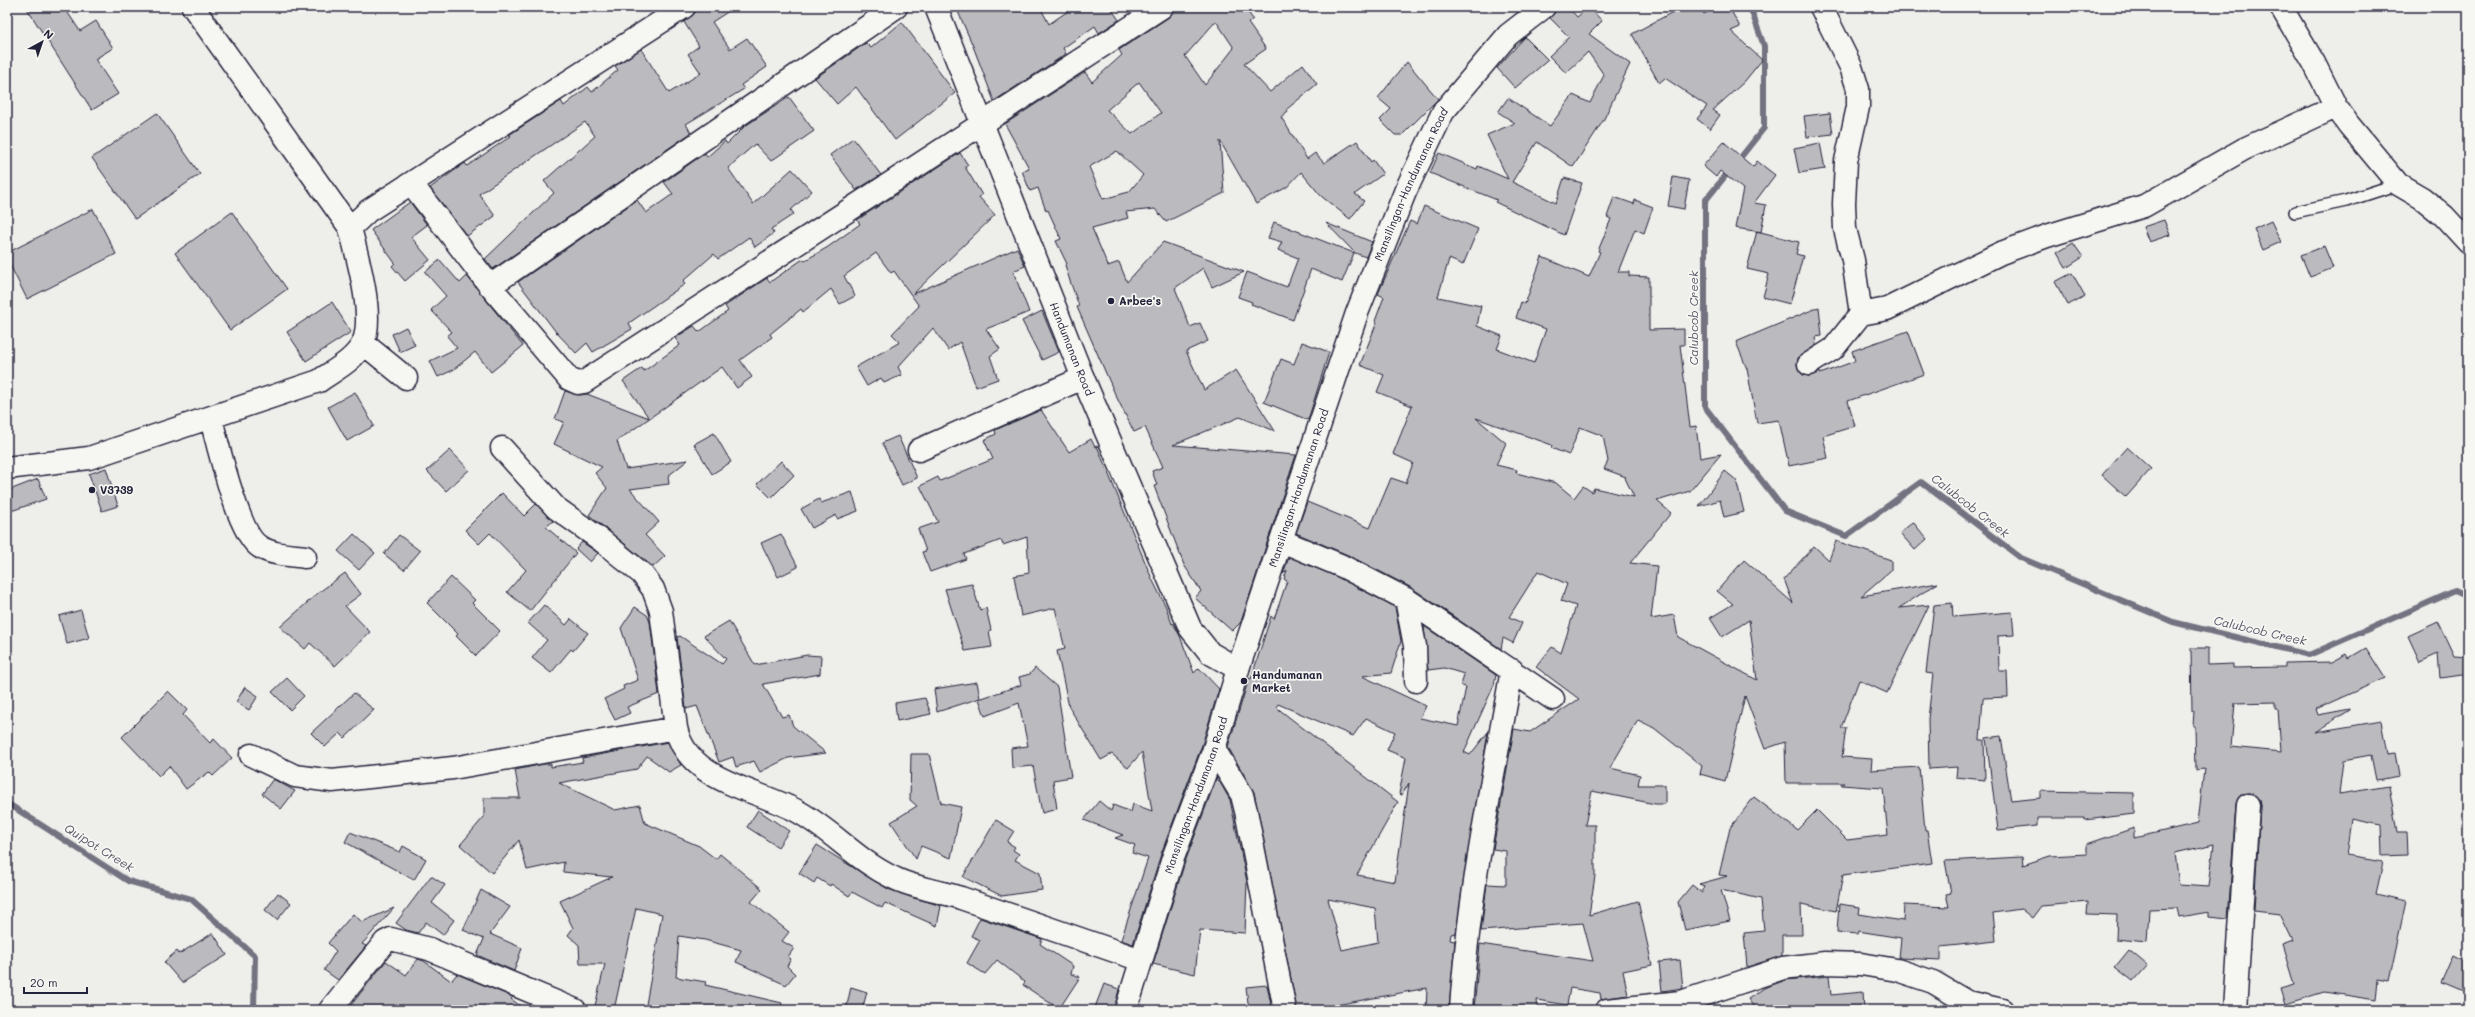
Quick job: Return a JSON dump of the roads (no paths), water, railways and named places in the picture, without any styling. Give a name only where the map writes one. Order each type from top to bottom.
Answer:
[{"type":"street","points":[[7,468],[89,458],[211,419],[319,381],[351,358],[363,343],[366,331],[364,286],[350,228],[193,7]]},
{"type":"street","points":[[350,228],[368,211],[684,7]]},
{"type":"street","points":[[490,286],[896,7]]},
{"type":"street","name":"Handumanan Road","points":[[936,7],[1083,378],[1190,628],[1210,653],[1238,668]]},
{"type":"street","points":[[411,183],[490,286],[568,379],[578,384],[584,382],[1162,7]]},
{"type":"street","name":"Mansilingan-Handumanan Road","points":[[1126,1010],[1173,858],[1214,750],[1238,668],[1282,541],[1357,313],[1405,192],[1443,112],[1508,35],[1544,7]]},
{"type":"street","points":[[1821,7],[1851,66],[1858,89],[1858,107],[1846,161],[1844,204],[1845,229],[1853,260],[1861,314]]},
{"type":"street","points":[[2281,7],[2314,63],[2336,107],[2398,184],[2422,198],[2444,216],[2468,242]]},
{"type":"street","points":[[1808,364],[1833,349],[1861,314],[1888,309],[2001,253],[2047,236],[2144,206],[2244,149],[2336,107]]},
{"type":"street","points":[[363,343],[406,378]]},
{"type":"street","points":[[919,450],[1083,378]]},
{"type":"street","points":[[211,419],[235,502],[246,528],[258,547],[273,552],[305,557]]},
{"type":"street","points":[[502,448],[556,508],[601,540],[642,574],[653,589],[661,611],[679,741],[687,755],[697,765],[716,776],[798,812],[865,862],[896,879],[959,898],[1141,960]]},
{"type":"street","points":[[1282,541],[1342,566],[1406,599],[1553,699]]},
{"type":"street","points":[[1406,599],[1415,646],[1416,681]]},
{"type":"street","points":[[1461,1010],[1464,962],[1475,883],[1512,670]]},
{"type":"street","points":[[251,755],[295,776],[332,781],[453,768],[676,728]]},
{"type":"street","points":[[1214,750],[1242,795],[1285,1010]]},
{"type":"street","points":[[2235,1010],[2248,805]]},
{"type":"street","points":[[330,1010],[385,942],[391,939],[430,949],[575,1010]]},
{"type":"street","points":[[1607,1010],[1681,1002],[1783,968],[1825,963],[1861,964],[1897,970],[1933,982],[1967,1002],[2002,1010]]},
{"type":"lane","points":[[2295,212],[2346,201],[2398,184]]},
{"type":"waterway","name":"Calubcob Creek","points":[[1737,162],[1764,128],[1764,46],[1750,7]]},
{"type":"waterway","name":"Calubcob Creek","points":[[1730,170],[1705,201],[1705,407],[1785,511],[1846,536],[1921,482],[2021,558],[2173,622],[2309,655],[2455,591],[2468,597]]},
{"type":"waterway","name":"Quipot Creek","points":[[7,803],[128,881],[191,899],[255,956],[254,1010]]},
{"type":"place","name":"Arbee's","points":[[1111,301]]},
{"type":"place","name":"V3739","points":[[92,490]]},
{"type":"place","name":"Handumanan Market","points":[[1244,681]]}]
